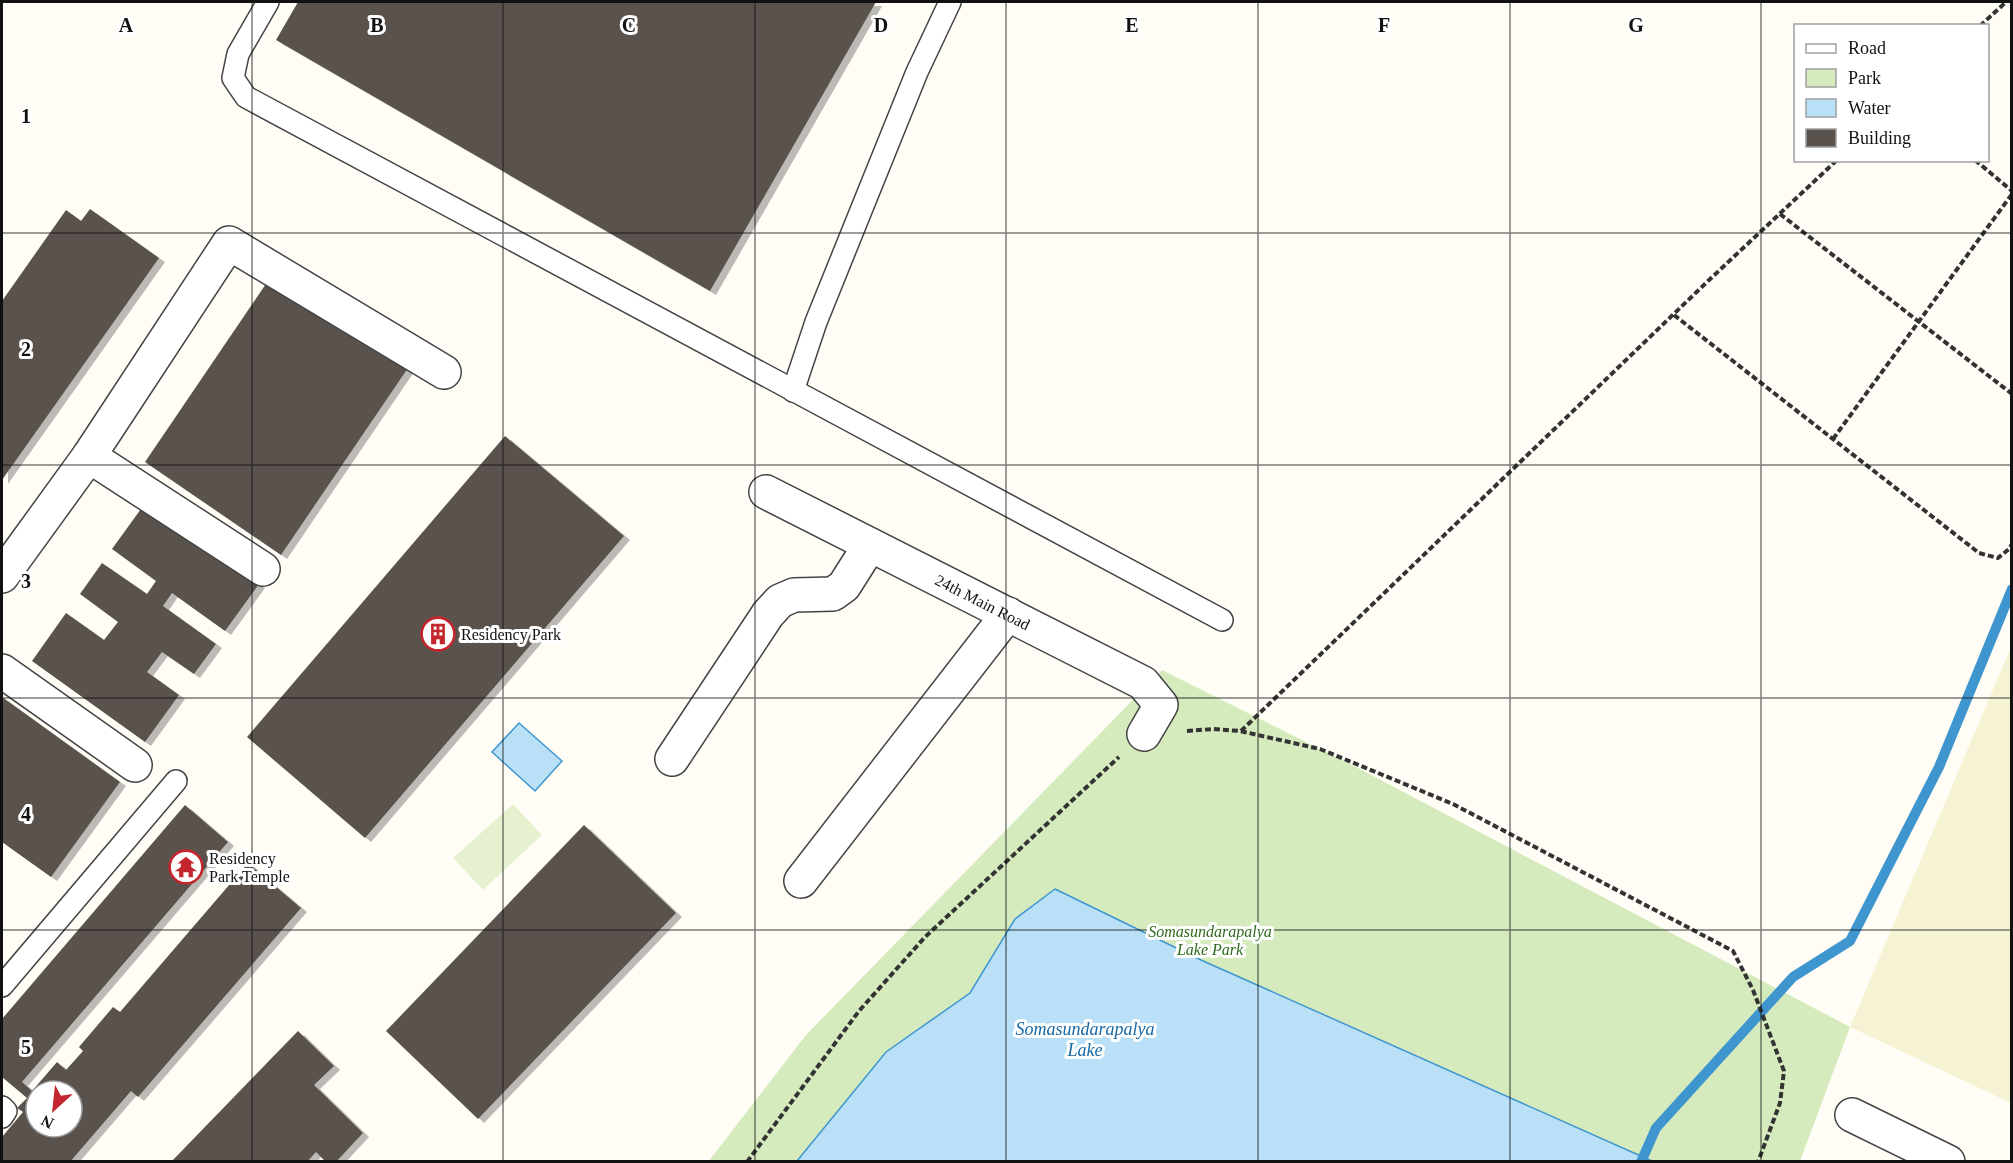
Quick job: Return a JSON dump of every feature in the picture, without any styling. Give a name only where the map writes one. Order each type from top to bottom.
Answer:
[{"type":"street","points":[[2,576],[89,456],[229,243],[444,372]]},
{"type":"street","points":[[89,456],[263,569]]},
{"type":"street","name":"24th Main Road","points":[[766,492],[1143,683],[1161,705],[1144,734]]},
{"type":"street","points":[[672,759],[768,614],[780,601],[794,595],[833,594],[844,586],[870,545]]},
{"type":"street","points":[[801,881],[1008,614]]},
{"type":"street","points":[[2,671],[135,765]]},
{"type":"street","points":[[1851,1115],[1947,1161]]},
{"type":"lane","points":[[268,2],[238,54],[233,78],[246,97],[1222,620]]},
{"type":"lane","points":[[793,391],[816,322],[908,93],[950,2]]},
{"type":"lane","points":[[2,986],[176,781]]},
{"type":"lane","points":[[2,1107],[6,1111],[2,1117]]},
{"type":"path","points":[[1982,24],[2006,2]]},
{"type":"path","points":[[1240,731],[1835,162]]},
{"type":"path","points":[[1833,440],[2012,193],[1977,162]]},
{"type":"path","points":[[1780,214],[2012,394]]},
{"type":"path","points":[[1674,315],[1979,553],[1998,558],[2012,544]]},
{"type":"path","points":[[747,1161],[859,1011],[925,938],[1144,734],[1213,729],[1240,731],[1320,749],[1453,804],[1733,951],[1754,990],[1784,1071],[1780,1103],[1758,1161]]},
{"type":"shaded area","points":[[2011,647],[2011,1103],[1850,1027]]},
{"type":"green space","name":"Somasundarapalya Lake Park","points":[[1162,670],[1358,768],[1850,1027],[1800,1161],[708,1162],[806,1035]]},
{"type":"green space","points":[[513,804],[542,835],[483,890],[453,858]]},
{"type":"water","points":[[519,723],[562,761],[535,791],[492,752]]},
{"type":"water","name":"Somasundarapalya Lake","points":[[1055,889],[1201,960],[1652,1161],[797,1161],[886,1052],[970,993],[1015,919]]},
{"type":"building","points":[[298,2],[876,2],[710,291],[276,40]]},
{"type":"building","points":[[90,209],[159,258],[2,480],[2,301],[66,210],[81,221]]},
{"type":"building","points":[[272,275],[408,368],[281,555],[145,462]]},
{"type":"building","name":"Residency Park","points":[[505,436],[624,536],[365,838],[247,737]]},
{"type":"building","points":[[146,502],[259,584],[225,631],[172,593],[163,606],[216,644],[194,674],[162,652],[147,672],[179,695],[145,742],[32,661],[66,613],[104,640],[118,622],[80,594],[102,563],[147,594],[156,581],[112,549]]},
{"type":"building","points":[[2,697],[120,782],[51,877],[2,842]]},
{"type":"building","points":[[185,805],[228,842],[24,1079],[22,1082],[24,1095],[2,1077],[2,1019]]},
{"type":"building","points":[[584,825],[676,913],[478,1119],[386,1031]]},
{"type":"building","points":[[248,863],[301,908],[138,1097],[131,1091],[70,1162],[2,1162],[2,1137],[23,1112],[17,1108],[24,1101],[24,1139],[84,1139],[84,1079],[42,1079],[57,1062],[66,1070],[83,1051],[79,1047],[113,1007],[120,1012]]},
{"type":"building","points":[[298,1031],[334,1066],[314,1085],[363,1133],[336,1162],[326,1162],[316,1152],[307,1162],[171,1162]]},
{"type":"waterway","points":[[1641,1162],[1656,1128],[1793,977],[1850,941],[1939,767],[2012,589]]},
{"type":"place","name":"Residency Park","points":[[438,634]]},
{"type":"place","name":"Residency Park Temple","points":[[186,867]]}]
